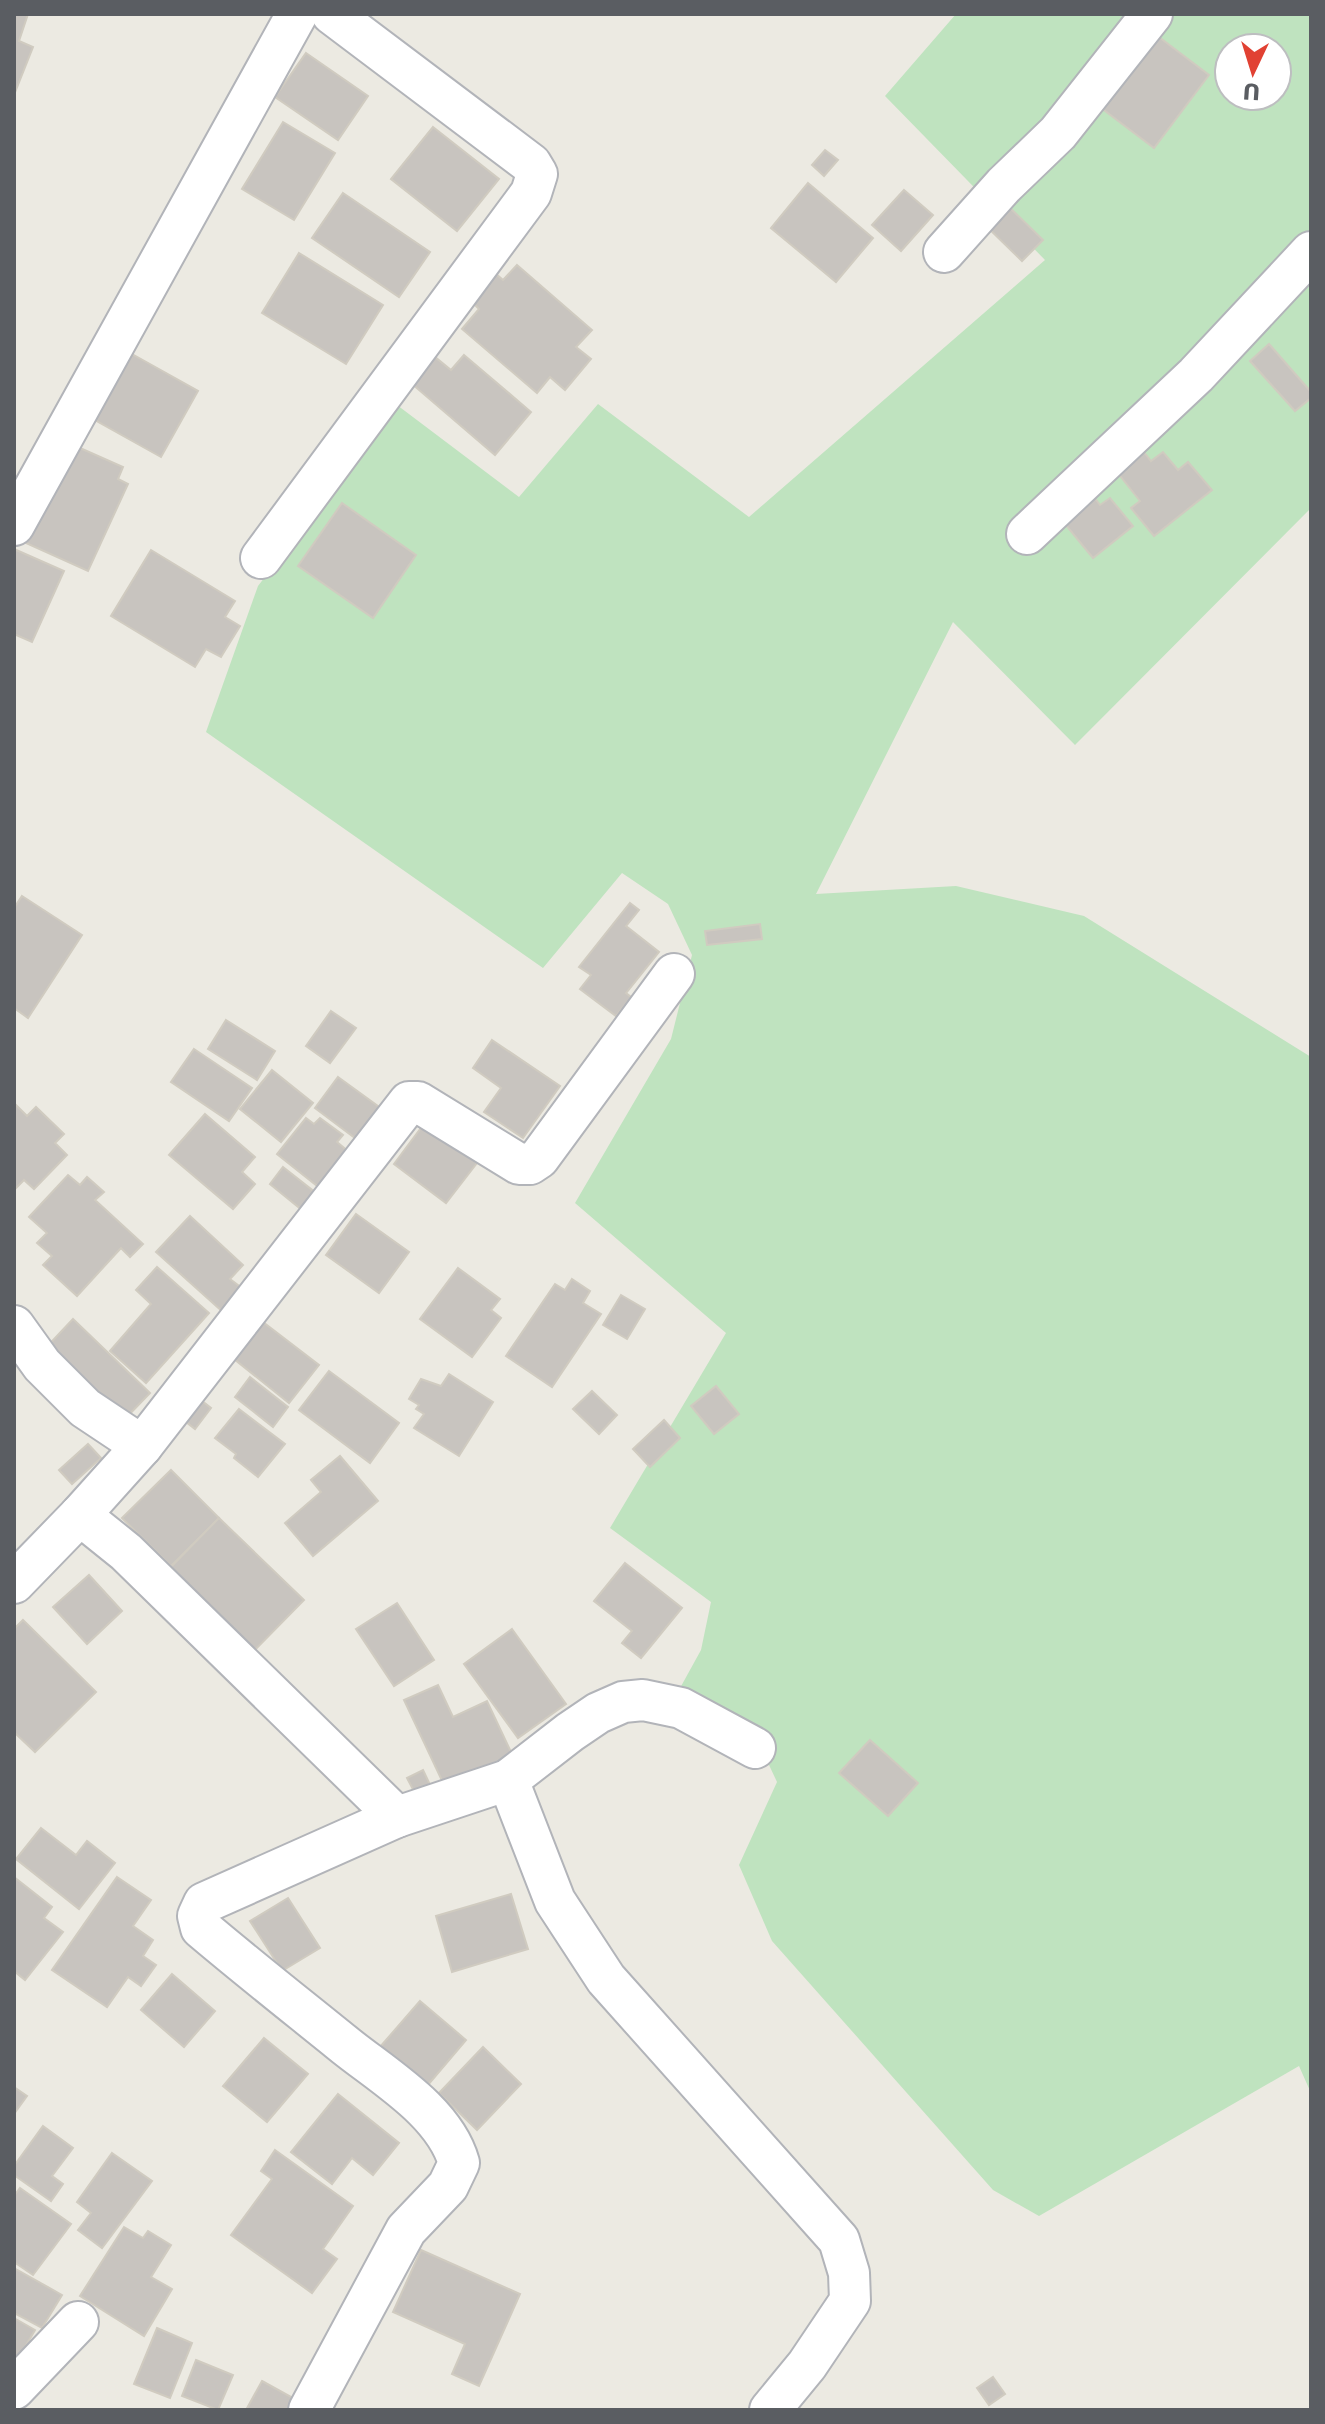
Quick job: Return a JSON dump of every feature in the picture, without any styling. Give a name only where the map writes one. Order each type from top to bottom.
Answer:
[{"type":"street","points":[[14,525],[297,14]]},
{"type":"street","points":[[261,558],[531,193],[537,174],[531,164],[332,14]]},
{"type":"street","points":[[944,252],[1004,185],[1058,133],[1152,14]]},
{"type":"street","points":[[1027,534],[1196,375],[1311,252]]},
{"type":"street","points":[[14,1583],[142,1446],[409,1102],[418,1102],[519,1164],[530,1164],[539,1158],[674,974]]},
{"type":"street","points":[[14,1326],[42,1365],[85,1408],[142,1446]]},
{"type":"street","points":[[80,1515],[126,1552],[397,1817]]},
{"type":"street","points":[[309,2410],[406,2230],[448,2186],[459,2163],[454,2144],[400,2085],[350,2049],[201,1928],[198,1916],[204,1903],[397,1817],[508,1780],[598,1713],[623,1702],[643,1700],[681,1708],[755,1748]]},
{"type":"street","points":[[508,1780],[555,1901],[606,1979],[839,2240],[849,2273],[850,2301],[807,2365],[770,2410]]},
{"type":"street","points":[[14,2389],[78,2322]]},
{"type":"green space","points":[[956,14],[1311,14],[1311,508],[1075,745],[953,622],[816,894],[956,886],[1084,916],[1311,1057],[1311,2093],[1299,2066],[1039,2216],[993,2190],[772,1941],[739,1865],[777,1782],[755,1735],[674,1699],[701,1650],[711,1602],[610,1528],[726,1333],[575,1203],[671,1039],[692,955],[668,904],[622,873],[543,968],[206,732],[258,586],[397,405],[519,497],[598,404],[749,517],[1045,260],[885,96]]},
{"type":"building","points":[[14,14],[28,14],[19,41],[33,47],[14,95]]},
{"type":"building","points":[[1147,28],[1209,75],[1154,148],[1092,101]]},
{"type":"building","points":[[306,53],[368,96],[338,140],[275,97]]},
{"type":"building","points":[[283,122],[335,153],[294,220],[242,189]]},
{"type":"building","points":[[433,127],[499,179],[457,231],[391,179]]},
{"type":"building","points":[[825,150],[838,160],[824,176],[812,165]]},
{"type":"building","points":[[808,183],[873,238],[836,282],[771,228]]},
{"type":"building","points":[[904,190],[933,215],[901,251],[872,225]]},
{"type":"building","points":[[343,193],[430,252],[399,297],[312,238]]},
{"type":"building","points":[[1002,200],[1043,240],[1022,261],[981,221]]},
{"type":"building","points":[[299,253],[383,305],[346,364],[262,313]]},
{"type":"building","points":[[517,265],[592,330],[576,347],[591,359],[565,390],[550,377],[537,393],[462,329],[479,309],[471,301],[495,273],[503,280]]},
{"type":"building","points":[[1269,344],[1311,392],[1311,398],[1295,411],[1250,361]]},
{"type":"building","points":[[132,354],[198,391],[161,457],[95,420]]},
{"type":"building","points":[[464,355],[531,412],[495,455],[412,384],[435,357],[451,370]]},
{"type":"building","points":[[71,444],[123,467],[118,479],[128,484],[88,571],[26,543]]},
{"type":"building","points":[[1143,451],[1151,461],[1163,452],[1178,470],[1188,462],[1212,490],[1154,536],[1131,508],[1140,501],[1117,472]]},
{"type":"building","points":[[1091,493],[1100,505],[1110,498],[1133,526],[1093,558],[1060,518]]},
{"type":"building","points":[[342,503],[416,555],[373,618],[298,566]]},
{"type":"building","points":[[14,549],[64,571],[32,642],[14,634]]},
{"type":"building","points":[[151,550],[235,601],[225,617],[240,626],[221,657],[206,649],[195,667],[111,616]]},
{"type":"building","points":[[22,896],[82,935],[28,1018],[14,1008],[14,908]]},
{"type":"building","points":[[630,903],[639,910],[626,926],[659,952],[626,993],[631,997],[616,1016],[580,989],[591,975],[579,967]]},
{"type":"building","points":[[760,924],[762,939],[707,945],[705,931]]},
{"type":"building","points":[[331,1011],[356,1028],[330,1063],[306,1046]]},
{"type":"building","points":[[226,1020],[275,1051],[257,1080],[208,1049]]},
{"type":"building","points":[[492,1040],[560,1086],[523,1138],[484,1112],[501,1088],[473,1068]]},
{"type":"building","points":[[194,1049],[252,1088],[229,1121],[171,1082]]},
{"type":"building","points":[[272,1070],[313,1103],[281,1142],[240,1109]]},
{"type":"building","points":[[338,1077],[382,1109],[359,1141],[315,1108]]},
{"type":"building","points":[[14,1103],[27,1116],[36,1107],[64,1134],[55,1143],[67,1155],[34,1189],[24,1180],[14,1190]]},
{"type":"building","points":[[205,1114],[255,1157],[242,1172],[255,1184],[233,1209],[169,1155]]},
{"type":"building","points":[[306,1118],[314,1124],[320,1118],[343,1135],[337,1142],[350,1153],[321,1189],[277,1154]]},
{"type":"building","points":[[424,1124],[477,1163],[446,1203],[394,1164]]},
{"type":"building","points":[[283,1167],[316,1193],[302,1210],[270,1184]]},
{"type":"building","points":[[68,1175],[80,1185],[87,1177],[104,1192],[95,1200],[143,1244],[130,1257],[121,1248],[77,1296],[43,1265],[52,1256],[37,1243],[47,1233],[29,1217]]},
{"type":"building","points":[[356,1214],[409,1252],[379,1293],[326,1255]]},
{"type":"building","points":[[190,1216],[243,1265],[230,1279],[243,1289],[223,1312],[156,1252]]},
{"type":"building","points":[[157,1267],[209,1313],[146,1383],[110,1351],[151,1304],[136,1290]]},
{"type":"building","points":[[458,1268],[500,1299],[491,1310],[501,1318],[472,1357],[420,1319]]},
{"type":"building","points":[[572,1279],[590,1291],[583,1303],[601,1314],[552,1387],[506,1356],[555,1284],[565,1290]]},
{"type":"building","points":[[621,1295],[645,1309],[627,1339],[603,1325]]},
{"type":"building","points":[[73,1319],[150,1393],[118,1426],[41,1353]]},
{"type":"building","points":[[263,1322],[319,1365],[289,1403],[234,1359]]},
{"type":"building","points":[[329,1371],[399,1423],[370,1463],[299,1410]]},
{"type":"building","points":[[449,1374],[493,1402],[459,1456],[414,1428],[424,1414],[416,1409],[419,1405],[409,1399],[421,1379],[441,1386]]},
{"type":"building","points":[[250,1377],[288,1407],[273,1427],[235,1397]]},
{"type":"building","points":[[716,1386],[739,1414],[714,1434],[691,1406]]},
{"type":"building","points":[[592,1391],[617,1415],[599,1434],[573,1409]]},
{"type":"building","points":[[197,1397],[211,1408],[195,1429],[181,1418]]},
{"type":"building","points":[[239,1409],[285,1444],[258,1477],[215,1438]]},
{"type":"building","points":[[664,1420],[680,1438],[650,1467],[633,1449]]},
{"type":"building","points":[[88,1444],[101,1458],[72,1484],[59,1470]]},
{"type":"building","points":[[340,1456],[378,1501],[313,1556],[285,1523],[321,1492],[311,1480]]},
{"type":"building","points":[[171,1470],[219,1518],[171,1566],[122,1518]]},
{"type":"building","points":[[219,1518],[304,1600],[249,1656],[164,1574]]},
{"type":"building","points":[[625,1563],[682,1608],[641,1658],[622,1643],[632,1631],[594,1601]]},
{"type":"building","points":[[89,1575],[122,1611],[87,1644],[53,1607]]},
{"type":"building","points":[[397,1603],[434,1660],[394,1686],[356,1629]]},
{"type":"building","points":[[23,1620],[96,1692],[35,1752],[14,1732],[14,1629]]},
{"type":"building","points":[[512,1629],[566,1704],[518,1738],[464,1664]]},
{"type":"building","points":[[438,1685],[453,1717],[487,1701],[518,1767],[445,1787],[404,1700]]},
{"type":"building","points":[[870,1740],[918,1783],[888,1816],[839,1773]]},
{"type":"building","points":[[423,1770],[433,1791],[418,1799],[407,1778]]},
{"type":"building","points":[[41,1828],[76,1855],[87,1841],[115,1863],[79,1909],[16,1859]]},
{"type":"building","points":[[14,1877],[52,1907],[44,1918],[63,1932],[25,1980],[14,1971]]},
{"type":"building","points":[[117,1877],[151,1900],[133,1926],[153,1940],[143,1956],[156,1965],[141,1986],[128,1977],[107,2007],[52,1970]]},
{"type":"building","points":[[511,1894],[528,1949],[452,1972],[436,1916]]},
{"type":"building","points":[[288,1898],[320,1948],[282,1971],[250,1921]]},
{"type":"building","points":[[172,1974],[215,2011],[184,2047],[141,2010]]},
{"type":"building","points":[[420,2001],[466,2040],[427,2086],[380,2047]]},
{"type":"building","points":[[264,2038],[308,2074],[267,2122],[223,2086]]},
{"type":"building","points":[[483,2047],[521,2084],[477,2130],[439,2093]]},
{"type":"building","points":[[14,2087],[27,2096],[14,2114]]},
{"type":"building","points":[[338,2094],[399,2143],[373,2175],[352,2158],[332,2184],[291,2152]]},
{"type":"building","points":[[43,2126],[73,2148],[52,2176],[63,2184],[51,2201],[14,2175],[14,2166]]},
{"type":"building","points":[[275,2150],[353,2206],[323,2249],[337,2259],[312,2293],[231,2235],[272,2179],[261,2171]]},
{"type":"building","points":[[112,2153],[152,2181],[102,2248],[78,2230],[91,2213],[77,2202]]},
{"type":"building","points":[[20,2188],[71,2224],[33,2275],[14,2262],[14,2196]]},
{"type":"building","points":[[124,2227],[143,2238],[148,2231],[171,2245],[151,2277],[172,2289],[144,2336],[80,2296]]},
{"type":"building","points":[[421,2250],[520,2294],[479,2386],[452,2374],[465,2344],[393,2312]]},
{"type":"building","points":[[14,2268],[62,2295],[42,2328],[14,2313]]},
{"type":"building","points":[[14,2318],[35,2330],[18,2359],[14,2357]]},
{"type":"building","points":[[157,2328],[192,2343],[170,2398],[134,2384]]},
{"type":"building","points":[[196,2360],[233,2375],[218,2410],[182,2396]]},
{"type":"building","points":[[993,2377],[1005,2394],[989,2405],[977,2388]]},
{"type":"building","points":[[262,2381],[304,2404],[300,2410],[246,2410]]}]
